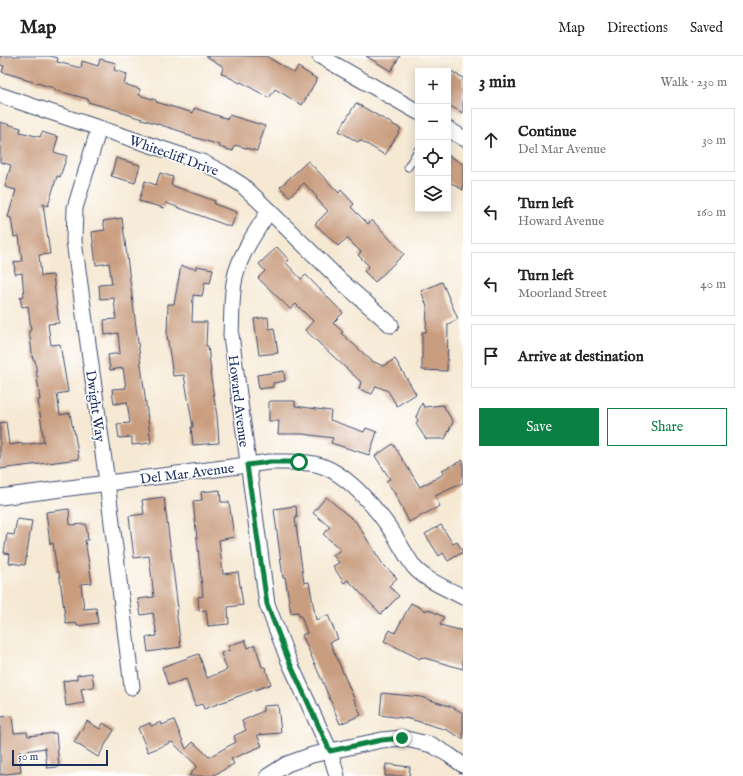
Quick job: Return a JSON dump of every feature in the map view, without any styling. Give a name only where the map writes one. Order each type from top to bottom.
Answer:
[{"type":"street","points":[[320,56],[415,110]]},
{"type":"street","name":"Whitecliff Drive","points":[[0,95],[202,162],[223,173],[242,185],[342,282],[391,325]]},
{"type":"street","name":"Dwight Way","points":[[100,128],[75,208],[74,241],[107,482],[132,687]]},
{"type":"street","points":[[451,131],[463,138]]},
{"type":"street","name":"Howard Avenue","points":[[269,211],[249,241],[235,276],[232,300],[231,335],[247,465],[267,604],[288,659],[330,751],[337,776]]},
{"type":"street","name":"Del Mar Avenue","points":[[0,497],[270,462],[299,462],[316,464],[332,470],[349,482],[363,495],[392,532],[415,568],[436,584],[463,597]]},
{"type":"street","points":[[268,776],[287,764],[312,755],[382,740],[402,738],[432,745],[463,765]]},
{"type":"lane","points":[[408,167],[415,155]]},
{"type":"building","points":[[0,56],[50,56],[58,58],[57,62],[81,68],[82,61],[98,66],[100,59],[116,63],[114,70],[127,74],[124,84],[140,89],[139,95],[156,100],[156,102],[193,113],[194,108],[228,119],[229,115],[265,126],[257,151],[235,145],[233,151],[219,147],[220,145],[186,135],[186,133],[88,102],[88,99],[54,90],[54,88],[2,72],[4,66],[0,65]]},
{"type":"building","points":[[206,56],[266,56],[294,73],[298,67],[317,79],[302,105],[275,89],[269,98],[241,82],[240,83],[221,73],[224,67]]},
{"type":"building","points":[[366,56],[400,56],[391,71]]},
{"type":"building","points":[[451,71],[463,78],[463,113],[451,107]]},
{"type":"building","points":[[356,103],[401,129],[385,155],[360,140],[358,142],[339,131]]},
{"type":"building","points":[[0,122],[21,128],[20,132],[40,137],[42,132],[58,137],[54,152],[67,156],[60,177],[57,176],[48,206],[43,204],[50,254],[39,255],[41,276],[53,275],[59,323],[48,324],[51,345],[60,344],[68,392],[57,394],[60,415],[70,413],[79,459],[0,469],[0,423],[6,422],[9,445],[44,442],[38,400],[40,400],[35,360],[33,360],[29,331],[31,330],[28,306],[22,307],[20,297],[24,296],[22,273],[15,274],[14,262],[22,261],[19,236],[14,237],[11,218],[8,217],[16,190],[5,187],[11,165],[0,162]]},
{"type":"building","points":[[451,157],[463,164],[463,190],[451,183]]},
{"type":"building","points":[[116,158],[140,165],[135,183],[111,176]]},
{"type":"building","points":[[308,161],[339,193],[341,190],[354,204],[351,207],[368,224],[372,220],[404,254],[375,282],[364,271],[369,266],[358,255],[361,252],[347,238],[338,246],[315,224],[328,211],[304,183],[289,197],[280,187]]},
{"type":"building","points":[[160,173],[173,177],[171,185],[215,201],[214,204],[237,212],[231,227],[166,203],[164,208],[139,201],[145,181],[156,185]]},
{"type":"building","points":[[122,218],[151,443],[132,445],[132,437],[119,438],[117,424],[130,423],[127,402],[114,404],[112,389],[126,388],[123,368],[110,370],[108,355],[120,353],[118,333],[105,335],[104,320],[116,319],[114,298],[100,299],[99,285],[112,284],[109,263],[96,265],[92,232],[105,230],[103,221]]},
{"type":"building","points":[[277,247],[289,260],[286,263],[301,279],[306,275],[343,313],[333,323],[343,332],[341,333],[372,361],[383,366],[395,359],[416,394],[397,406],[388,391],[376,386],[372,394],[359,389],[361,382],[305,330],[313,321],[296,304],[290,309],[258,278],[265,271],[259,264]]},
{"type":"building","points":[[181,266],[196,269],[196,266],[213,269],[210,283],[205,282],[202,296],[193,295],[192,322],[207,322],[206,346],[208,346],[219,443],[193,445],[191,427],[193,427],[184,375],[173,376],[167,335],[168,304],[174,304]]},
{"type":"building","points":[[442,282],[458,319],[448,324],[447,371],[422,370],[422,332],[426,332],[427,306],[421,291]]},
{"type":"building","points":[[268,317],[269,329],[274,328],[278,353],[259,355],[254,319]]},
{"type":"building","points":[[284,371],[285,381],[273,383],[273,387],[259,389],[257,375]]},
{"type":"building","points":[[269,401],[295,401],[295,406],[331,411],[330,420],[364,432],[366,428],[377,432],[369,455],[331,443],[333,438],[303,434],[278,434],[279,421],[269,421]]},
{"type":"building","points":[[422,403],[424,407],[443,405],[453,422],[445,439],[426,439],[416,424],[418,420],[416,417]]},
{"type":"building","points":[[393,444],[420,487],[444,474],[442,470],[463,460],[463,483],[435,496],[440,506],[409,522],[394,492],[386,481],[390,479],[375,456]]},
{"type":"building","points":[[220,490],[221,502],[229,502],[234,537],[219,540],[223,574],[238,572],[243,605],[228,607],[229,624],[208,626],[206,610],[199,611],[198,597],[203,596],[193,501],[202,500],[201,492]]},
{"type":"building","points":[[164,497],[178,609],[176,610],[181,647],[148,652],[146,637],[157,636],[153,613],[141,615],[138,599],[154,597],[149,556],[134,558],[129,516],[144,514],[142,500]]},
{"type":"building","points":[[326,497],[356,522],[382,563],[397,578],[389,586],[399,596],[381,614],[348,580],[344,583],[333,566],[339,563],[333,555],[341,550],[323,534],[330,527],[313,513]]},
{"type":"building","points":[[296,506],[297,518],[295,518],[304,583],[309,582],[316,620],[328,615],[338,639],[330,642],[361,715],[340,724],[302,635],[307,633],[301,616],[299,616],[298,612],[291,613],[285,577],[283,578],[274,509]]},
{"type":"building","points":[[69,509],[70,525],[86,524],[88,540],[85,540],[92,583],[81,584],[84,609],[96,608],[98,623],[77,626],[77,623],[66,624],[59,572],[57,572],[53,543],[50,544],[46,512]]},
{"type":"building","points":[[17,519],[32,521],[25,565],[9,563],[10,554],[4,553],[7,534],[14,535]]},
{"type":"building","points":[[441,525],[453,544],[457,542],[463,552],[448,561],[443,553],[439,556],[425,534]]},
{"type":"building","points":[[411,603],[426,611],[427,609],[444,617],[440,625],[463,631],[463,669],[421,657],[420,659],[384,641],[390,630],[395,633]]},
{"type":"building","points":[[245,640],[248,648],[255,645],[262,667],[265,667],[271,684],[204,709],[202,704],[195,706],[186,679],[168,685],[162,667],[199,654],[207,678],[227,670],[221,653],[230,650],[228,646]]},
{"type":"building","points":[[92,673],[94,687],[81,689],[84,703],[66,706],[63,681],[77,679],[77,675]]},
{"type":"building","points":[[382,693],[421,697],[452,707],[463,713],[463,739],[447,730],[410,719],[380,715]]},
{"type":"building","points":[[278,705],[281,733],[257,735],[262,746],[231,759],[234,764],[212,776],[189,776],[197,766],[172,742],[148,752],[138,728],[150,723],[151,726],[161,722],[162,725],[174,720],[186,749],[193,742],[209,757],[236,742],[234,736],[246,730],[242,721],[263,711],[263,706]]},
{"type":"building","points":[[12,716],[14,733],[27,732],[28,736],[56,733],[59,767],[47,768],[45,748],[19,752],[21,772],[0,775],[0,717]]},
{"type":"building","points":[[87,721],[100,729],[103,723],[114,730],[98,757],[74,742]]},
{"type":"building","points":[[386,764],[410,767],[409,776],[385,776]]},
{"type":"route","points":[[299,462],[270,462],[247,465],[267,604],[275,627],[320,732],[330,751],[382,740],[402,738]]}]
